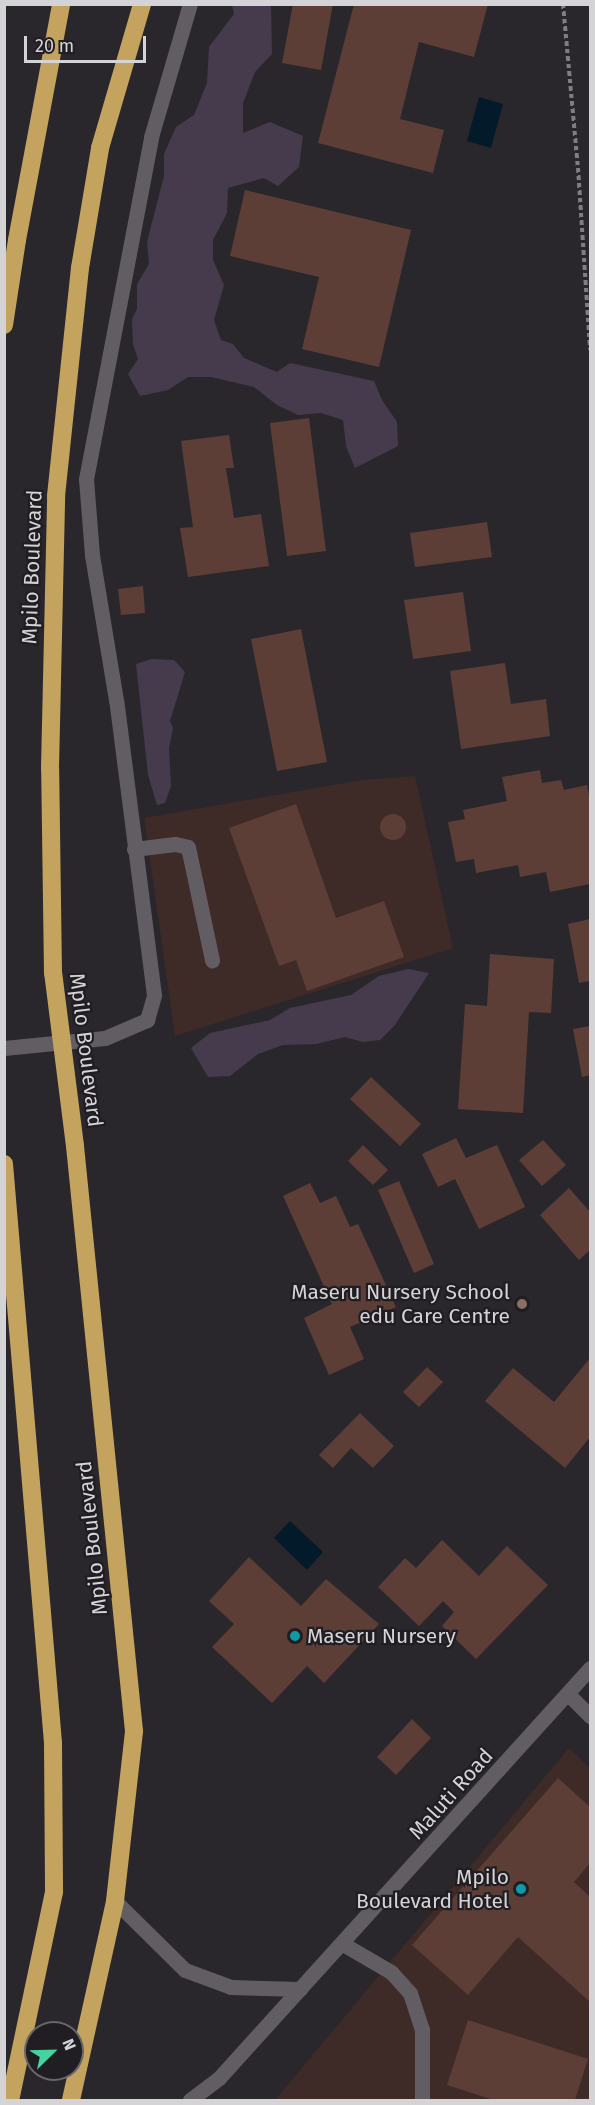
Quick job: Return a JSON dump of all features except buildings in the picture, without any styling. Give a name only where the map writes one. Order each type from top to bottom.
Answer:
[{"type":"highway","points":[[4,325],[17,240],[61,4]]},
{"type":"highway","name":"Mpilo Boulevard","points":[[71,2100],[115,1901],[134,1731],[75,1146],[53,973],[50,768],[56,496],[80,268],[98,159],[142,4]]},
{"type":"highway","points":[[4,1164],[53,1743],[54,1880],[54,1892],[10,2100]]},
{"type":"street","points":[[4,1048],[105,1038],[147,1020],[154,995],[116,700],[92,555],[86,479],[151,137],[190,4]]},
{"type":"street","points":[[134,849],[175,844],[188,847],[212,960]]},
{"type":"street","name":"Maluti Road","points":[[190,2100],[219,2078],[569,1695],[591,1668]]},
{"type":"street","points":[[569,1695],[591,1716]]},
{"type":"street","points":[[115,1901],[184,1970],[231,1987],[300,1989]]},
{"type":"street","points":[[343,1944],[391,1972],[410,1993],[422,2029],[422,2100]]},
{"type":"path","points":[[562,4],[578,168],[591,350]]},
{"type":"shaded area","points":[[232,5],[271,5],[272,54],[255,72],[243,103],[243,133],[270,122],[303,136],[299,167],[278,186],[264,178],[228,188],[227,213],[213,240],[213,260],[224,285],[214,320],[221,340],[233,344],[244,358],[277,372],[290,363],[374,381],[382,400],[397,422],[398,446],[355,468],[346,446],[343,420],[321,413],[298,415],[277,405],[254,387],[211,377],[188,377],[168,390],[140,396],[128,374],[138,359],[133,344],[132,319],[137,309],[137,284],[149,264],[147,242],[164,176],[164,154],[176,127],[194,115],[207,83],[209,47],[234,14]]},
{"type":"shaded area","points":[[152,659],[174,660],[185,672],[170,721],[173,728],[169,748],[171,786],[165,803],[157,805],[148,775],[136,664]]},
{"type":"shaded area","points":[[415,776],[453,948],[175,1036],[144,818],[362,780]]},
{"type":"shaded area","points":[[408,969],[429,973],[395,1025],[380,1040],[363,1042],[345,1037],[316,1044],[283,1045],[258,1054],[230,1076],[208,1077],[191,1048],[210,1033],[270,1020],[290,1008],[351,995],[379,976]]},
{"type":"shaded area","points":[[569,1748],[590,1769],[590,2100],[275,2100]]},
{"type":"water","points":[[479,97],[503,104],[491,148],[467,141]]},
{"type":"water","points":[[290,1521],[323,1552],[307,1570],[274,1538]]},
{"type":"place","name":"Maseru Nursery School edu Care Centre","points":[[522,1304]]},
{"type":"place","name":"Maseru Nursery","points":[[295,1636]]},
{"type":"place","name":"Mpilo Boulevard Hotel","points":[[521,1889]]}]
